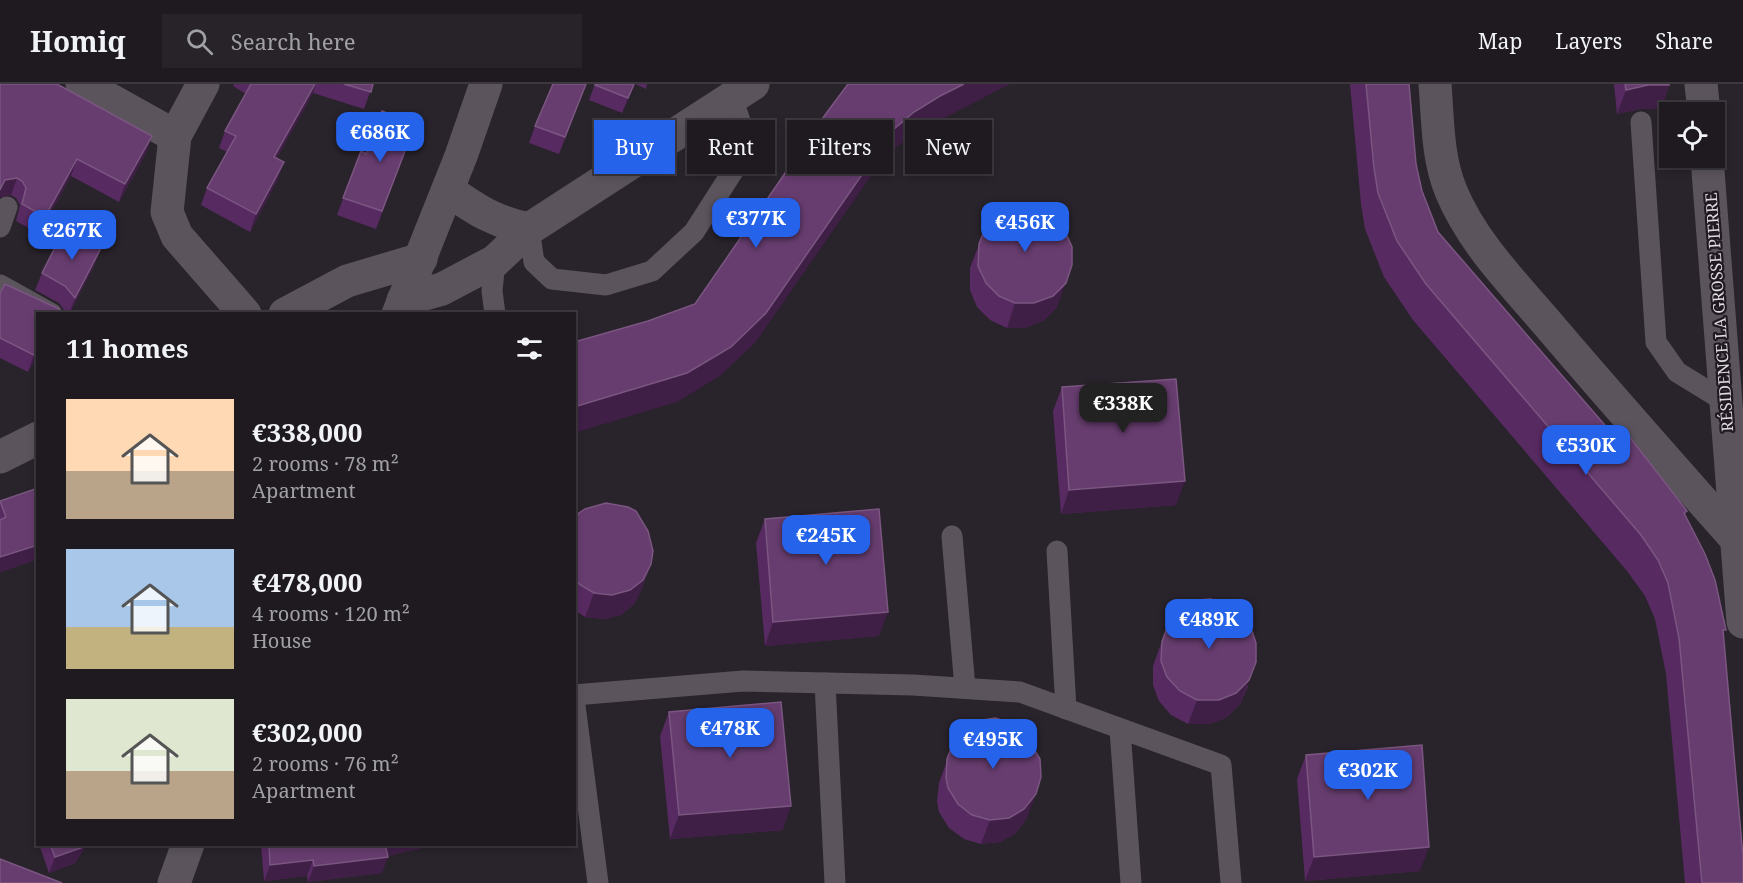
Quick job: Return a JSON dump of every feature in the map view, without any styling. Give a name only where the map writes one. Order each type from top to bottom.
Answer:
[{"type":"street","points":[[81,84],[176,136]]},
{"type":"street","points":[[203,84],[176,136],[167,212],[177,237],[243,312]]},
{"type":"street","points":[[401,307],[448,190],[486,84]]},
{"type":"street","points":[[1435,84],[1443,164],[1451,191],[1465,220],[1485,250],[1619,408],[1736,538]]},
{"type":"street","points":[[1701,84],[1703,102]]},
{"type":"street","points":[[401,307],[442,289],[495,261],[529,229],[742,91]]},
{"type":"street","name":"RÉSIDENCE LA GROSSE PIERRE","points":[[1708,168],[1743,622]]},
{"type":"street","points":[[448,190],[477,211],[502,223],[529,229]]},
{"type":"street","points":[[289,312],[347,281],[421,259]]},
{"type":"street","points":[[0,457],[36,439]]},
{"type":"street","points":[[174,883],[187,846]]},
{"type":"lane","points":[[529,229],[534,262],[552,279],[606,285],[652,272],[694,232],[742,157],[744,133],[742,91]]},
{"type":"lane","points":[[1641,122],[1656,342],[1677,372],[1726,402]]},
{"type":"lane","points":[[0,227],[7,207]]},
{"type":"lane","points":[[495,261],[492,291],[495,312]]},
{"type":"lane","points":[[0,285],[48,312]]},
{"type":"lane","points":[[952,536],[965,688]]},
{"type":"lane","points":[[1057,551],[1066,709]]},
{"type":"lane","points":[[576,696],[743,681],[965,688],[1020,692],[1221,765],[1231,883]]},
{"type":"lane","points":[[825,683],[835,883]]},
{"type":"lane","points":[[576,712],[598,883]]},
{"type":"lane","points":[[1120,729],[1131,883]]},
{"type":"building","points":[[0,84],[57,84],[152,136],[125,184],[77,159],[45,217],[22,204],[26,188],[17,178],[5,180],[0,190]]},
{"type":"building","points":[[251,84],[315,84],[274,157],[284,162],[256,214],[207,188],[236,136],[225,131]]},
{"type":"building","points":[[344,84],[373,84],[371,92]]},
{"type":"building","points":[[553,84],[586,84],[565,137],[535,126]]},
{"type":"building","points":[[595,84],[634,84],[628,98]]},
{"type":"building","points":[[848,84],[964,84],[914,112],[893,130],[893,120],[822,120]]},
{"type":"building","points":[[1366,84],[1409,84],[1416,164],[1422,191],[1438,232],[1616,438],[1625,431],[1687,511],[1684,513],[1705,554],[1715,580],[1726,630],[1723,630],[1743,857],[1743,883],[1702,883],[1679,638],[1668,583],[1658,560],[1641,535],[1426,284],[1397,241],[1378,193]]},
{"type":"building","points":[[1625,84],[1669,85],[1648,85],[1626,90]]},
{"type":"building","points":[[382,111],[415,125],[382,211],[343,198],[361,151],[366,154]]},
{"type":"building","points":[[787,170],[787,174],[862,174],[766,313],[731,347],[687,373],[576,406],[576,341],[648,321],[695,304]]},
{"type":"building","points":[[1015,203],[1037,203],[1057,214],[1072,247],[1072,265],[1066,283],[1053,296],[1034,303],[1015,303],[999,296],[986,283],[978,266],[979,244],[990,216]]},
{"type":"building","points":[[65,228],[102,246],[75,298],[65,286],[42,273]]},
{"type":"building","points":[[5,284],[59,309],[58,312],[36,312],[36,352],[34,355],[0,338],[0,293]]},
{"type":"building","points":[[1176,379],[1185,481],[1069,490],[1062,387]]},
{"type":"building","points":[[36,489],[36,546],[0,557],[0,520],[6,517],[0,501]]},
{"type":"building","points":[[606,503],[628,507],[636,511],[648,531],[653,551],[651,564],[643,580],[630,590],[612,595],[594,593],[576,580],[576,519],[585,509]]},
{"type":"building","points":[[879,509],[888,612],[773,622],[765,519]]},
{"type":"building","points":[[1210,599],[1235,605],[1252,631],[1256,643],[1256,662],[1249,680],[1236,693],[1219,700],[1197,700],[1180,691],[1167,677],[1161,661],[1162,642],[1172,613],[1199,600]]},
{"type":"building","points":[[781,702],[791,806],[679,815],[669,712]]},
{"type":"building","points":[[995,718],[1019,725],[1040,759],[1041,777],[1036,794],[1024,809],[1009,818],[990,820],[972,815],[958,804],[948,788],[946,778],[947,759],[957,733],[977,721]]},
{"type":"building","points":[[1422,745],[1429,847],[1314,857],[1306,755]]},
{"type":"building","points":[[51,846],[82,846],[81,848],[55,857]]},
{"type":"building","points":[[269,846],[385,846],[388,857],[314,866],[313,860],[270,865]]},
{"type":"building","points":[[0,859],[62,883],[0,883]]}]
